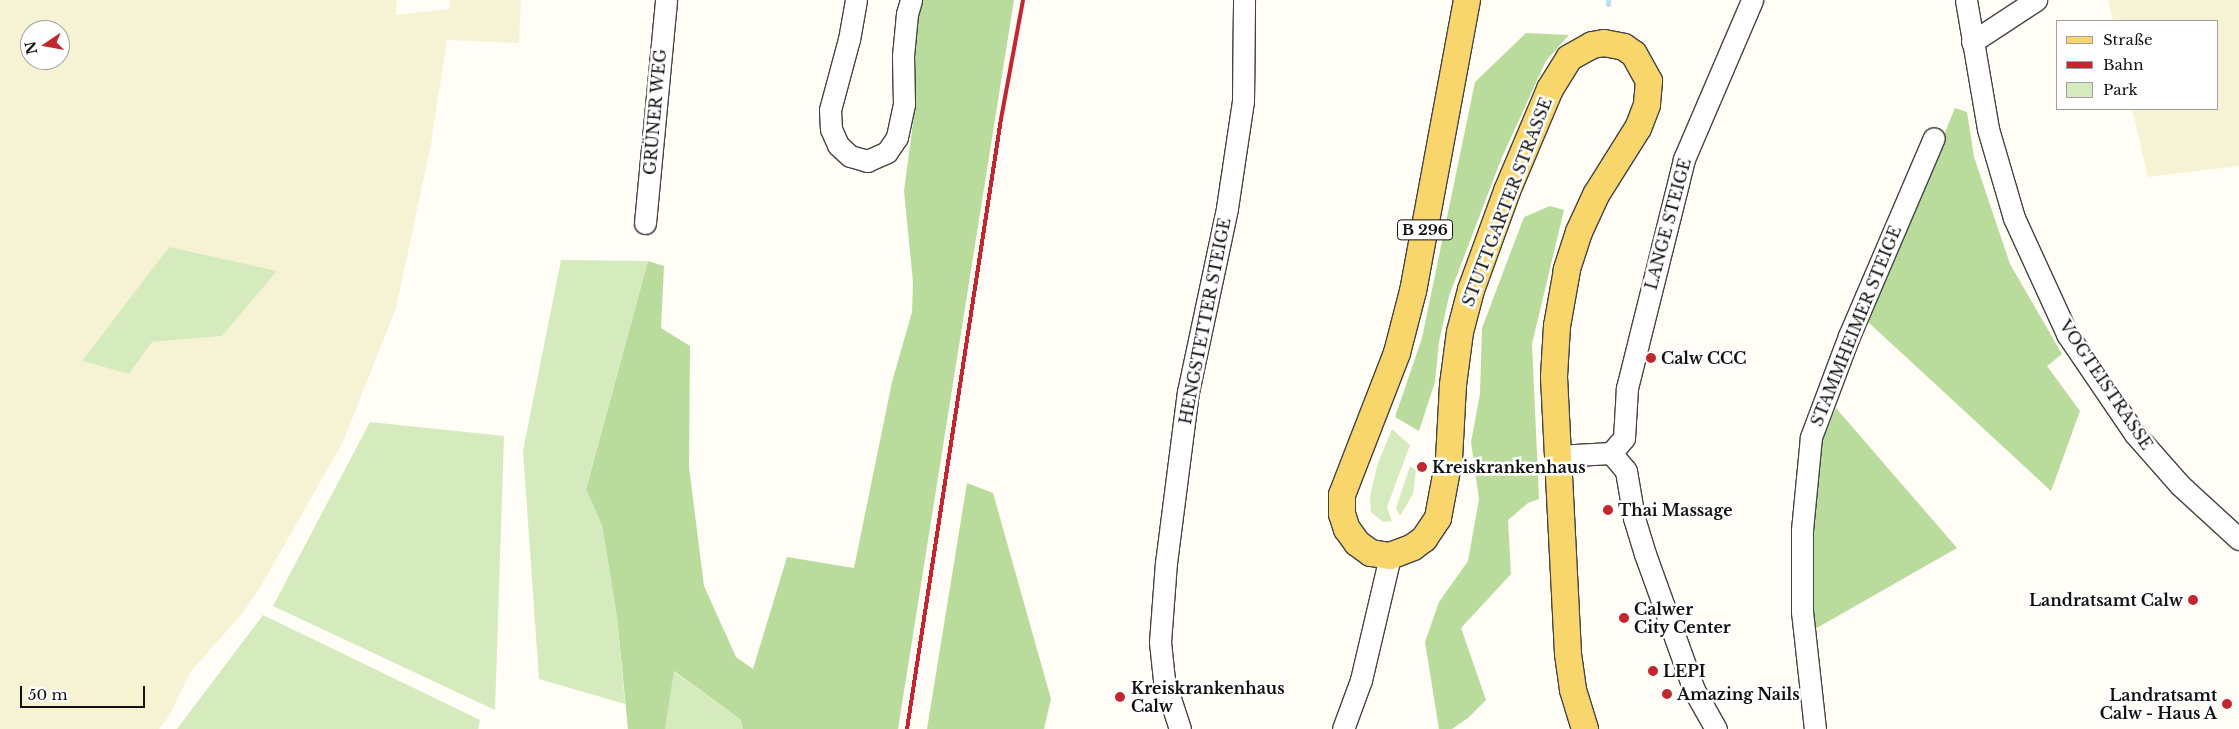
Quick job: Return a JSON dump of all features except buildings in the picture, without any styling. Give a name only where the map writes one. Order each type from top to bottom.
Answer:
[{"type":"main road","name":"B 296","points":[[1390,556],[1370,553],[1357,543],[1347,529],[1342,514],[1342,495],[1397,353],[1412,291],[1467,0]]},
{"type":"main road","name":"STUTTGARTER STRASSE","points":[[1390,556],[1413,547],[1424,539],[1438,518],[1448,463],[1453,385],[1460,332],[1470,290],[1550,89],[1569,58],[1592,44],[1604,43],[1624,47],[1634,54],[1649,81],[1647,105],[1638,128],[1596,195],[1579,232],[1567,270],[1557,326],[1554,377],[1568,654],[1580,727]]},
{"type":"street","name":"GRÜNER WEG","points":[[645,223],[666,0]]},
{"type":"street","points":[[856,0],[849,39],[830,110],[831,128],[838,145],[850,156],[866,161],[886,152],[897,137],[904,104],[903,56],[907,14],[911,0]]},
{"type":"street","name":"HENGSTETTER STEIGE","points":[[1180,729],[1164,680],[1160,642],[1165,573],[1188,392],[1227,208],[1243,101],[1244,0]]},
{"type":"street","name":"LANGE STEIGE","points":[[1611,453],[1624,438],[1627,388],[1684,159],[1752,0]]},
{"type":"street","name":"VOGTEISTRASSE","points":[[1966,0],[1988,129],[2014,218],[2067,334],[2136,434],[2180,485],[2239,539]]},
{"type":"street","points":[[1972,42],[2036,0]]},
{"type":"street","name":"STAMMHEIMER STEIGE","points":[[1815,729],[1802,612],[1802,530],[1811,437],[1849,336],[1934,138]]},
{"type":"street","points":[[1557,456],[1611,453],[1626,471],[1634,518],[1645,554],[1694,690],[1716,729]]},
{"type":"street","points":[[1343,729],[1361,680],[1390,556]]},
{"type":"shaded area","points":[[0,0],[397,0],[396,15],[449,9],[450,0],[521,0],[519,43],[447,40],[431,144],[396,308],[343,442],[261,586],[242,614],[191,671],[169,716],[159,729],[0,729]],"holes":[[[169,248],[222,336],[152,342],[129,374],[82,361]]]},
{"type":"shaded area","points":[[2108,0],[2239,0],[2239,166],[2148,177],[2132,110],[2219,110],[2219,20],[2113,20]]},
{"type":"green space","points":[[922,0],[1014,0],[898,729],[743,729],[740,719],[674,671],[665,729],[628,729],[617,617],[602,525],[586,489],[648,261],[664,266],[661,328],[690,346],[689,467],[704,586],[736,657],[753,669],[787,557],[854,568],[892,382],[912,312],[913,282],[904,191],[915,108],[914,59],[918,17]]},
{"type":"green space","points":[[1526,33],[1569,35],[1546,61],[1502,157],[1449,296],[1439,342],[1435,382],[1419,431],[1395,417],[1422,338],[1475,82]]},
{"type":"green space","points":[[1955,108],[1967,112],[1974,157],[2010,264],[2062,354],[2047,366],[2080,411],[2051,491],[1867,321]]},
{"type":"green space","points":[[1550,206],[1564,210],[1532,344],[1539,499],[1528,503],[1508,520],[1511,574],[1461,628],[1486,700],[1468,718],[1452,729],[1439,729],[1425,642],[1439,602],[1468,561],[1479,499],[1471,442],[1480,394],[1482,328],[1524,217]]},
{"type":"green space","points":[[169,247],[277,271],[222,336],[152,342],[129,374],[82,361]]},
{"type":"green space","points":[[561,260],[648,261],[586,488],[602,525],[617,617],[625,704],[539,679],[523,451]]},
{"type":"green space","points":[[1836,408],[1957,548],[1815,629],[1812,609],[1812,535],[1819,448]]},
{"type":"green space","points":[[370,422],[504,436],[495,710],[273,606]]},
{"type":"green space","points":[[1392,429],[1410,445],[1387,507],[1392,521],[1383,522],[1371,512],[1370,496],[1378,463]]},
{"type":"green space","points":[[1410,466],[1416,470],[1413,494],[1400,516],[1396,508]]},
{"type":"green space","points":[[967,483],[993,493],[1051,699],[1044,729],[927,729]]},
{"type":"green space","points":[[263,615],[480,720],[478,729],[177,729]]},
{"type":"green space","points":[[673,671],[740,719],[743,729],[665,729]]},
{"type":"railway","points":[[907,729],[1001,119],[1023,0]]},
{"type":"place","name":"Calw CCC","points":[[1651,358]]},
{"type":"place","name":"Kreiskrankenhaus","points":[[1422,467]]},
{"type":"place","name":"Thai Massage","points":[[1608,510]]},
{"type":"place","name":"Landratsamt Calw","points":[[2193,600]]},
{"type":"place","name":"Calwer City Center","points":[[1624,618]]},
{"type":"place","name":"LEPI","points":[[1653,671]]},
{"type":"place","name":"Amazing Nails","points":[[1667,694]]},
{"type":"place","name":"Kreiskrankenhaus Calw","points":[[1120,697]]},
{"type":"place","name":"Landratsamt Calw - Haus A","points":[[2227,704]]}]
